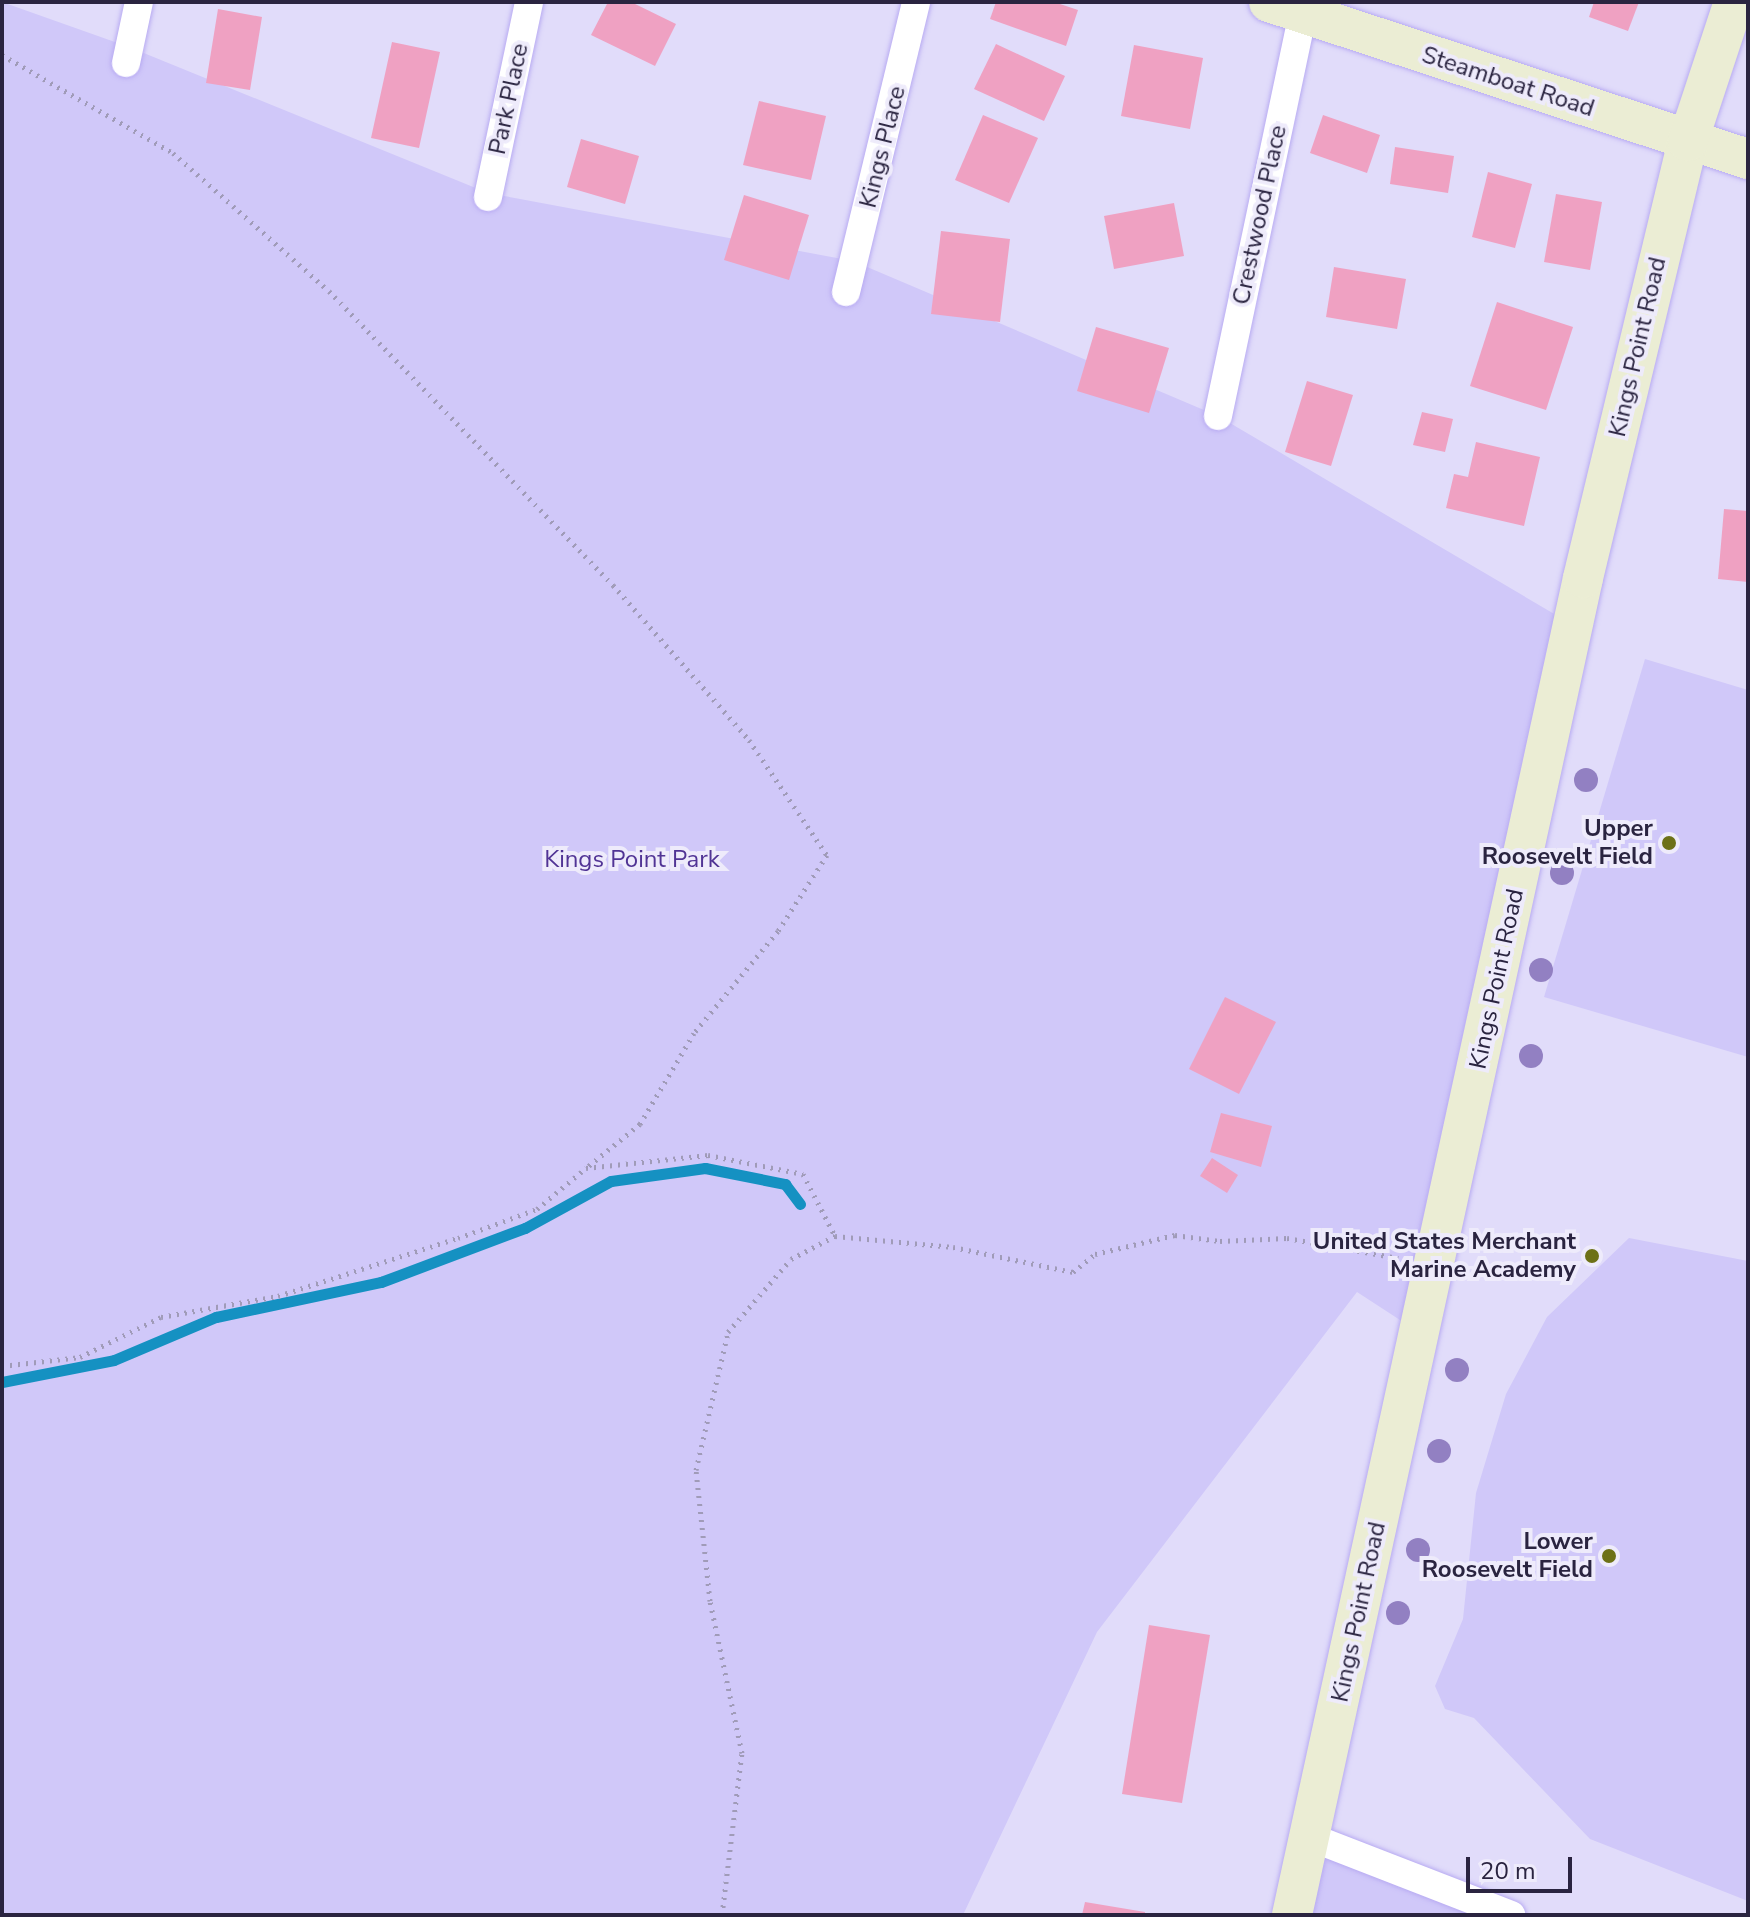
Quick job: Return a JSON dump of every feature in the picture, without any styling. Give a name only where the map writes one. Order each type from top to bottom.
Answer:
[{"type":"main road","name":"Kings Point Road","points":[[1292,1915],[1583,578],[1688,141],[1734,2]]},
{"type":"main road","name":"Steamboat Road","points":[[1286,8],[1748,159]]},
{"type":"street","points":[[126,63],[139,2]]},
{"type":"street","name":"Park Place","points":[[488,197],[529,2]]},
{"type":"street","name":"Kings Place","points":[[846,292],[916,2]]},
{"type":"street","name":"Crestwood Place","points":[[1218,416],[1286,8]]},
{"type":"street","points":[[1310,1837],[1511,1915]]},
{"type":"path","points":[[2,55],[173,153],[329,291],[613,585],[739,728],[827,855],[778,931],[694,1033],[640,1124],[537,1209],[278,1296],[161,1317],[80,1357],[2,1366]]},
{"type":"path","points":[[586,1168],[708,1155],[803,1174],[835,1236]]},
{"type":"path","points":[[722,1915],[742,1753],[710,1601],[696,1470],[728,1332],[791,1259],[835,1236],[953,1247],[1073,1272],[1095,1254],[1175,1235],[1220,1241],[1287,1238],[1435,1265]]},
{"type":"green space","name":"Kings Point Park","points":[[2,2],[129,47],[488,193],[853,261],[1218,416],[1573,625],[1420,1333],[1357,1292],[1097,1632],[963,1915],[2,1915]]},
{"type":"green space","name":"Upper Roosevelt Field","points":[[1645,659],[1748,690],[1748,1057],[1544,997]]},
{"type":"green space","name":"Lower Roosevelt Field","points":[[1629,1238],[1748,1261],[1748,1901],[1590,1839],[1474,1718],[1445,1709],[1435,1686],[1463,1619],[1476,1493],[1506,1394],[1547,1317]]},
{"type":"green space","points":[[1311,1837],[1512,1915],[1291,1915]]},
{"type":"building","points":[[608,2],[631,2],[676,24],[655,66],[591,35]]},
{"type":"building","points":[[996,2],[1054,2],[1078,10],[1066,46],[990,19]]},
{"type":"building","points":[[1594,2],[1639,2],[1628,31],[1589,17]]},
{"type":"building","points":[[218,9],[262,17],[250,90],[206,83]]},
{"type":"building","points":[[392,42],[440,52],[419,148],[371,138]]},
{"type":"building","points":[[996,44],[1065,76],[1044,121],[974,89]]},
{"type":"building","points":[[1134,45],[1203,58],[1190,129],[1121,116]]},
{"type":"building","points":[[759,101],[826,116],[811,180],[743,165]]},
{"type":"building","points":[[983,115],[1038,138],[1009,203],[955,180]]},
{"type":"building","points":[[1323,115],[1380,135],[1367,173],[1310,153]]},
{"type":"building","points":[[581,139],[639,156],[625,204],[567,187]]},
{"type":"building","points":[[1395,147],[1454,156],[1448,193],[1390,184]]},
{"type":"building","points":[[1488,172],[1532,184],[1515,248],[1472,237]]},
{"type":"building","points":[[1556,194],[1602,202],[1590,270],[1544,262]]},
{"type":"building","points":[[744,195],[809,215],[789,280],[724,260]]},
{"type":"building","points":[[1174,203],[1184,256],[1114,269],[1104,216]]},
{"type":"building","points":[[941,231],[1010,239],[1000,322],[931,314]]},
{"type":"building","points":[[1334,267],[1406,279],[1397,329],[1326,317]]},
{"type":"building","points":[[1497,302],[1573,327],[1546,410],[1470,386]]},
{"type":"building","points":[[1096,327],[1169,348],[1149,413],[1077,391]]},
{"type":"building","points":[[1307,381],[1353,395],[1331,466],[1285,452]]},
{"type":"building","points":[[1422,412],[1453,419],[1445,452],[1413,445]]},
{"type":"building","points":[[1476,442],[1540,457],[1524,526],[1446,508],[1454,474],[1468,477]]},
{"type":"building","points":[[1724,509],[1748,511],[1748,582],[1718,579]]},
{"type":"building","points":[[1225,997],[1276,1022],[1239,1094],[1189,1069]]},
{"type":"building","points":[[1221,1113],[1272,1126],[1261,1167],[1210,1152]]},
{"type":"building","points":[[1212,1158],[1238,1175],[1227,1193],[1200,1176]]},
{"type":"building","points":[[1149,1625],[1210,1635],[1182,1803],[1122,1794]]},
{"type":"building","points":[[1085,1902],[1145,1912],[1145,1915],[1082,1915]]},
{"type":"waterway","points":[[2,1382],[114,1360],[216,1317],[381,1282],[525,1228],[611,1181],[705,1168],[785,1184],[800,1204]]},
{"type":"place","name":"Upper Roosevelt Field","points":[[1669,843]]},
{"type":"place","name":"United States Merchant Marine Academy","points":[[1592,1256]]},
{"type":"place","name":"Lower Roosevelt Field","points":[[1609,1556]]}]
